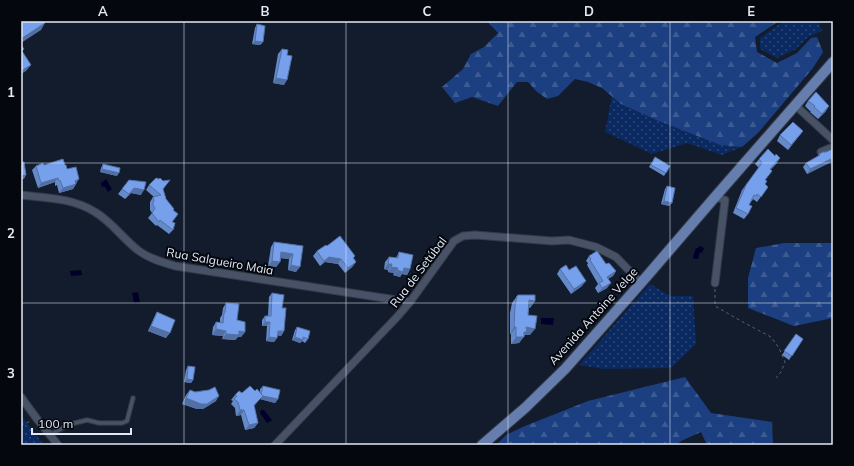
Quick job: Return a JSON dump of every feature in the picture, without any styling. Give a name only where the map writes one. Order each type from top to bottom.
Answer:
[{"type":"main road","name":"Avenida Antoine Velge","points":[[482,445],[525,408],[565,369],[641,284],[833,62]]},
{"type":"street","points":[[795,105],[833,140]]},
{"type":"street","points":[[821,152],[833,147]]},
{"type":"street","name":"Rua Salgueiro Maia","points":[[21,195],[66,201],[87,207],[100,215],[139,251],[164,263],[175,266],[410,302]]},
{"type":"street","points":[[715,197],[725,200],[715,283]]},
{"type":"street","name":"Rua de Setúbal","points":[[275,445],[410,302],[454,241],[462,236],[468,235],[552,241],[569,240],[596,247],[616,257],[641,284]]},
{"type":"street","points":[[21,397],[58,445]]},
{"type":"lane","points":[[49,434],[71,424],[87,420],[99,423],[122,423],[127,421],[133,398]]},
{"type":"path","points":[[715,283],[715,306],[770,337],[779,348],[785,362],[781,372],[776,378]]},
{"type":"path","points":[[21,425],[37,419]]},
{"type":"shaded area","points":[[784,21],[818,21],[822,31],[808,37],[796,49],[777,58],[760,49],[760,38]]},
{"type":"shaded area","points":[[612,96],[621,104],[654,119],[720,145],[742,147],[722,155],[687,143],[652,154],[605,132]]},
{"type":"shaded area","points":[[106,179],[112,189],[108,192],[105,187],[101,186],[101,183]]},
{"type":"shaded area","points":[[699,246],[704,248],[702,253],[700,252],[698,259],[693,258],[696,248]]},
{"type":"shaded area","points":[[81,270],[82,275],[71,276],[70,271]]},
{"type":"shaded area","points":[[650,284],[670,296],[693,296],[696,344],[671,368],[604,369],[579,365]]},
{"type":"shaded area","points":[[138,292],[140,302],[134,303],[132,293]]},
{"type":"shaded area","points":[[541,318],[554,318],[553,325],[541,324]]},
{"type":"shaded area","points":[[261,410],[264,410],[272,420],[267,423],[260,413]]},
{"type":"shaded area","points":[[21,415],[23,418],[44,445],[21,445]]},
{"type":"green space","points":[[463,21],[779,21],[755,37],[757,52],[777,63],[797,53],[811,38],[817,37],[823,52],[813,68],[758,133],[742,147],[720,145],[654,119],[621,104],[602,88],[588,82],[575,79],[558,96],[547,99],[536,91],[528,82],[517,82],[498,106],[472,97],[455,103],[442,87],[463,69],[471,54],[484,47],[498,33],[489,23]]},
{"type":"green space","points":[[784,243],[833,243],[833,318],[794,326],[748,308],[748,278],[756,248]]},
{"type":"green space","points":[[685,377],[711,413],[772,422],[773,445],[707,445],[701,432],[681,441],[676,445],[496,445],[506,435],[588,401]]},
{"type":"building","points":[[44,21],[45,23],[21,39],[21,22]]},
{"type":"building","points":[[257,24],[265,26],[263,42],[255,41]]},
{"type":"building","points":[[21,45],[24,49],[22,51],[31,65],[21,71]]},
{"type":"building","points":[[282,49],[288,50],[287,55],[292,56],[287,80],[276,78]]},
{"type":"building","points":[[816,92],[829,106],[822,114],[808,101]]},
{"type":"building","points":[[793,122],[803,131],[791,145],[780,135]]},
{"type":"building","points":[[768,149],[775,156],[776,154],[780,158],[770,169],[772,171],[765,180],[767,181],[765,184],[768,187],[761,197],[757,194],[756,196],[754,195],[749,205],[752,206],[748,214],[736,208],[746,185],[762,163],[759,159]]},
{"type":"building","points":[[833,149],[833,158],[810,169],[806,163],[820,155],[819,154]]},
{"type":"building","points":[[655,157],[670,166],[666,173],[651,165]]},
{"type":"building","points":[[63,159],[67,169],[76,167],[79,179],[75,181],[76,184],[63,188],[58,178],[41,183],[36,166]]},
{"type":"building","points":[[21,162],[24,162],[26,175],[21,176]]},
{"type":"building","points":[[103,164],[120,168],[119,173],[102,169]]},
{"type":"building","points":[[156,178],[160,178],[163,181],[170,180],[163,189],[166,199],[174,209],[173,210],[178,214],[172,222],[175,223],[173,230],[160,220],[159,222],[152,213],[155,208],[153,205],[153,197],[161,195],[149,185]]},
{"type":"building","points":[[129,180],[146,182],[144,190],[134,188],[129,194],[122,189]]},
{"type":"building","points":[[667,186],[675,188],[672,203],[664,201]]},
{"type":"building","points":[[340,236],[355,256],[353,258],[356,262],[348,268],[341,259],[329,257],[324,261],[317,251],[326,245],[327,246]]},
{"type":"building","points":[[274,242],[303,246],[300,267],[291,265],[293,254],[281,252],[280,262],[272,261]]},
{"type":"building","points":[[597,251],[606,264],[609,263],[616,271],[607,277],[611,283],[602,288],[599,283],[603,281],[589,256]]},
{"type":"building","points":[[399,252],[413,255],[410,269],[404,268],[403,272],[397,270],[398,268],[391,267],[392,264],[388,264],[389,257],[398,258]]},
{"type":"building","points":[[566,265],[569,270],[576,266],[586,281],[574,289],[560,269]]},
{"type":"building","points":[[272,293],[284,295],[282,308],[286,308],[284,331],[278,331],[277,338],[269,337],[270,322],[265,322],[265,316],[271,316]]},
{"type":"building","points":[[518,295],[535,295],[535,301],[529,300],[528,315],[537,316],[535,329],[526,327],[527,332],[524,332],[524,337],[516,337],[516,327],[514,327],[515,306]]},
{"type":"building","points":[[226,303],[239,304],[237,320],[245,322],[245,332],[239,331],[239,335],[226,334],[226,331],[216,329],[216,322],[223,323]]},
{"type":"building","points":[[157,312],[175,320],[170,333],[151,326]]},
{"type":"building","points":[[297,327],[310,331],[308,339],[303,337],[303,340],[295,337]]},
{"type":"building","points":[[796,334],[803,339],[792,356],[784,351]]},
{"type":"building","points":[[188,366],[195,367],[193,380],[187,379]]},
{"type":"building","points":[[250,386],[255,391],[257,389],[263,396],[254,405],[258,423],[249,425],[244,410],[240,410],[238,402],[234,399],[237,396],[235,395],[239,391],[242,393]]},
{"type":"building","points":[[263,386],[280,390],[278,399],[263,396],[261,394]]},
{"type":"building","points":[[215,387],[219,396],[207,404],[201,404],[186,398],[190,390],[195,392],[209,390]]}]
